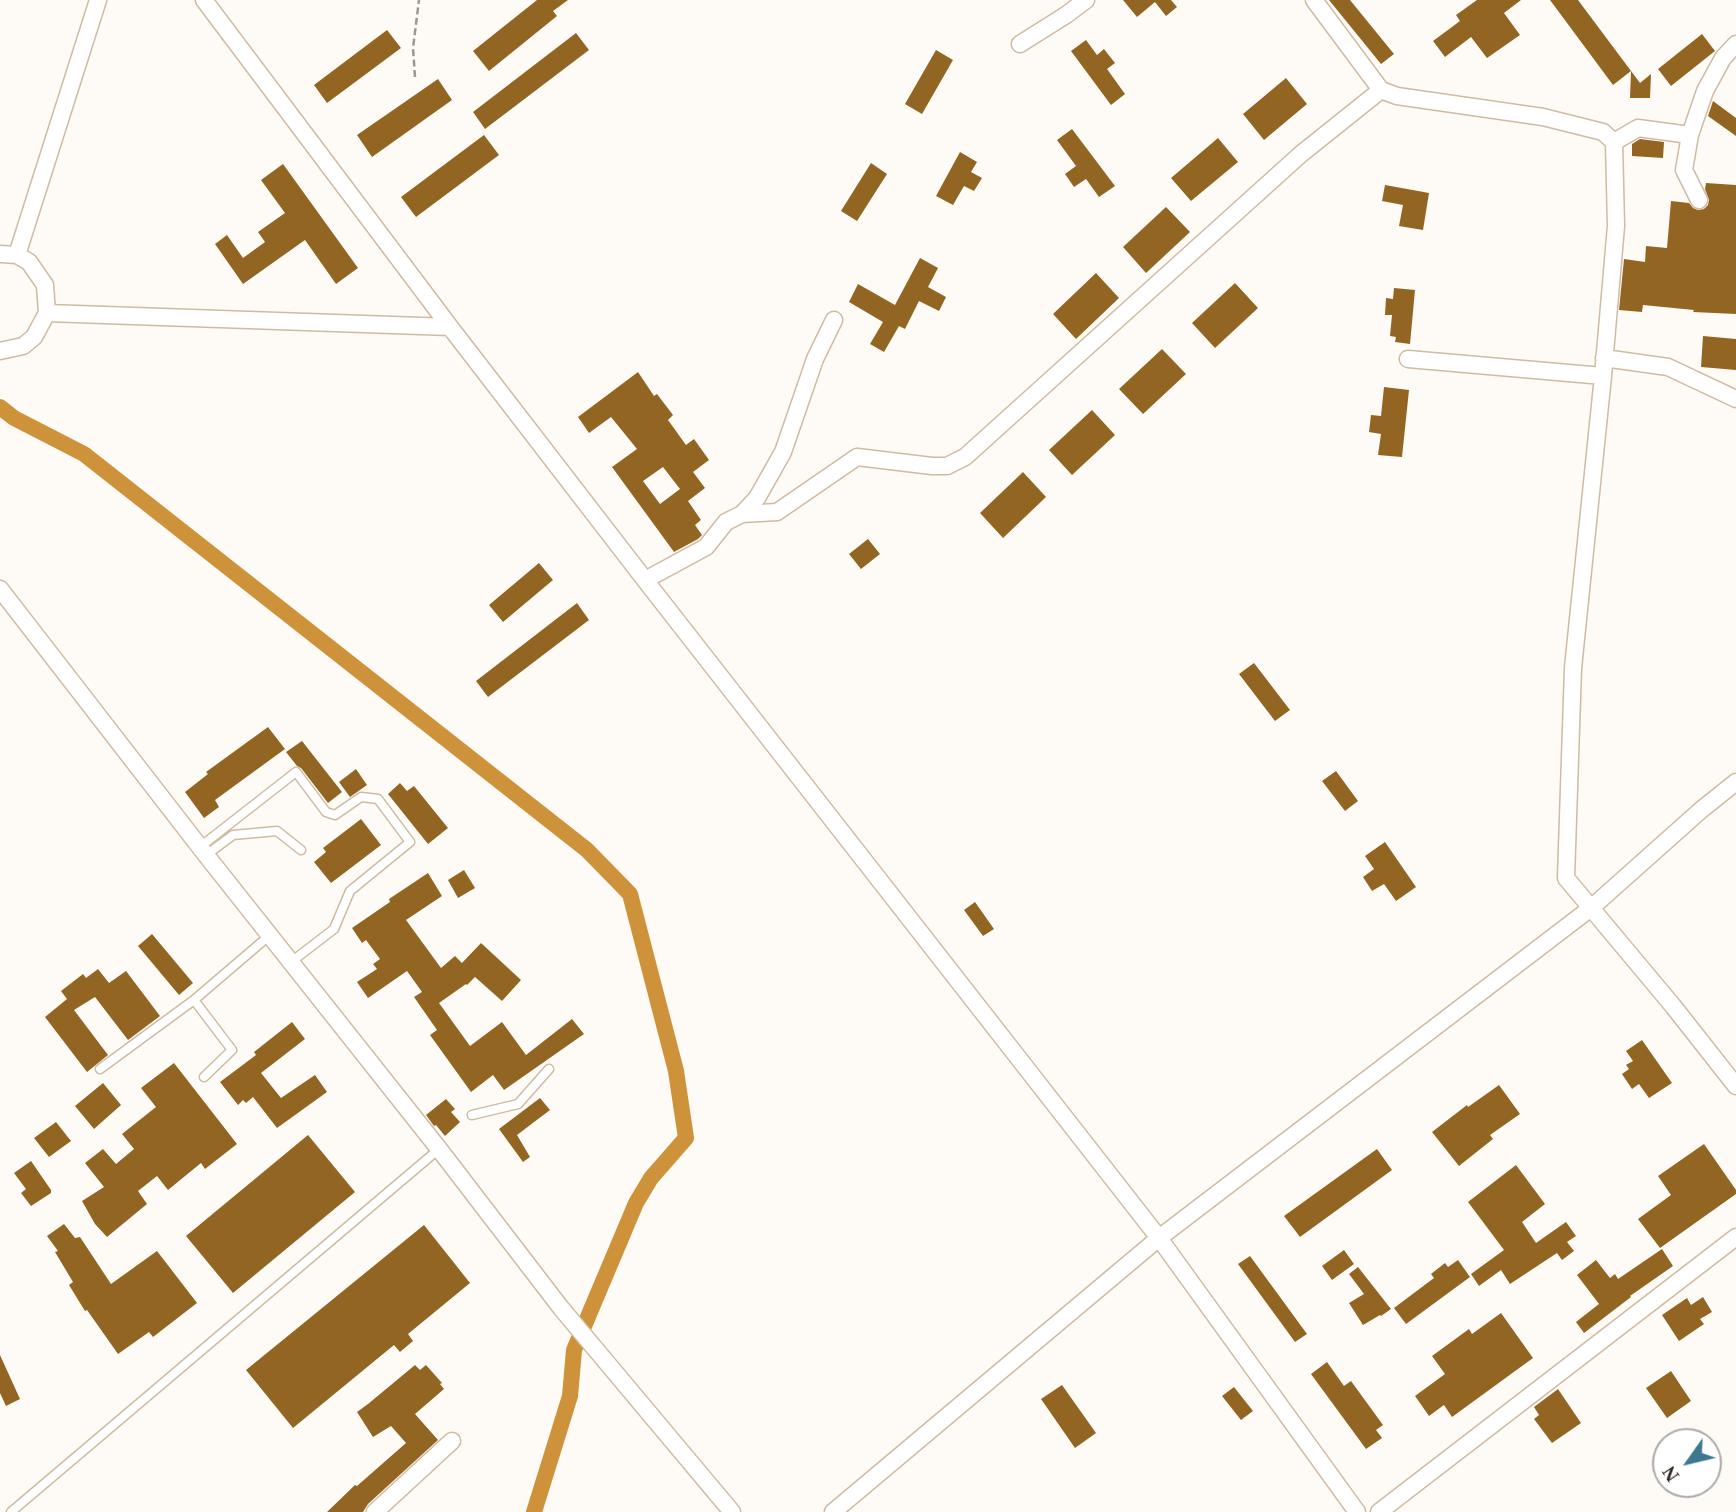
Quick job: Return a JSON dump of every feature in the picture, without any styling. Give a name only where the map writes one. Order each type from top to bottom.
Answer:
[{"type":"street","points":[[0,351],[23,346],[34,337],[47,313],[45,285],[29,262],[8,255],[98,0]]},
{"type":"street","points":[[204,0],[450,327],[1158,1238],[1357,1512]]},
{"type":"street","points":[[1020,44],[1086,0]]},
{"type":"street","points":[[1314,0],[1381,90],[1397,96],[1543,117],[1603,132],[1614,142],[1616,226],[1573,668],[1566,878],[1736,1086]]},
{"type":"street","points":[[1699,200],[1684,170],[1690,135],[1705,92],[1723,58],[1736,44]]},
{"type":"street","points":[[742,514],[777,512],[857,457],[947,466],[965,457],[1301,154],[1381,90]]},
{"type":"street","points":[[1614,142],[1639,128],[1690,135]]},
{"type":"street","points":[[47,313],[450,327]]},
{"type":"street","points":[[645,580],[706,547],[726,522],[742,514],[757,498],[783,452],[815,359],[834,320]]},
{"type":"street","points":[[1604,358],[1668,367],[1736,399]]},
{"type":"street","points":[[1408,359],[1603,376]]},
{"type":"street","points":[[0,589],[561,1308],[732,1512]]},
{"type":"street","points":[[833,1512],[1158,1238],[1591,908],[1736,782]]},
{"type":"street","points":[[1379,1512],[1736,1237]]},
{"type":"street","points":[[375,1512],[452,1441]]},
{"type":"lane","points":[[203,851],[296,772],[326,812],[335,815],[361,797],[378,799],[410,842],[350,891],[334,929],[291,962]]},
{"type":"lane","points":[[203,851],[233,835],[277,831],[301,850]]},
{"type":"lane","points":[[100,1069],[194,1000],[270,935]]},
{"type":"lane","points":[[194,1000],[232,1050],[204,1077]]},
{"type":"lane","points":[[472,1115],[518,1104],[549,1069]]},
{"type":"lane","points":[[11,1512],[439,1149]]},
{"type":"path","points":[[415,77],[413,48],[419,0]]},
{"type":"building","points":[[537,0],[568,0],[553,11],[557,16],[489,71],[473,51]]},
{"type":"building","points":[[1123,0],[1171,0],[1177,7],[1166,16],[1155,2],[1137,17]]},
{"type":"building","points":[[1329,0],[1350,0],[1394,54],[1381,64]]},
{"type":"building","points":[[1477,0],[1521,0],[1504,13],[1520,35],[1487,58],[1471,37],[1445,57],[1433,41],[1460,21],[1456,15]]},
{"type":"building","points":[[1550,0],[1578,0],[1640,83],[1651,74],[1650,98],[1630,98],[1631,71],[1613,85]]},
{"type":"building","points":[[387,30],[401,48],[327,103],[314,85]]},
{"type":"building","points":[[576,33],[589,50],[485,129],[473,112]]},
{"type":"building","points":[[1702,34],[1715,51],[1671,86],[1658,69]]},
{"type":"building","points":[[1086,40],[1097,55],[1104,49],[1115,63],[1107,69],[1125,94],[1111,105],[1071,51]]},
{"type":"building","points":[[936,50],[953,60],[922,114],[905,104]]},
{"type":"building","points":[[1286,78],[1307,104],[1264,140],[1243,114]]},
{"type":"building","points":[[438,79],[452,100],[372,157],[357,135]]},
{"type":"building","points":[[1713,101],[1736,118],[1736,136],[1708,116]]},
{"type":"building","points":[[1072,129],[1115,186],[1099,197],[1086,179],[1074,187],[1065,174],[1076,166],[1057,140]]},
{"type":"building","points":[[484,135],[499,155],[416,217],[401,197]]},
{"type":"building","points":[[1218,138],[1238,162],[1191,201],[1171,178]]},
{"type":"building","points":[[1640,139],[1664,142],[1663,158],[1632,156],[1632,144]]},
{"type":"building","points":[[960,152],[977,162],[971,172],[982,178],[974,191],[964,186],[953,205],[936,196]]},
{"type":"building","points":[[871,163],[887,174],[857,221],[841,211]]},
{"type":"building","points":[[283,164],[358,268],[336,284],[305,240],[243,284],[215,244],[227,235],[243,258],[265,242],[258,232],[285,213],[261,180]]},
{"type":"building","points":[[1706,183],[1736,185],[1736,314],[1693,312],[1694,310],[1643,305],[1642,312],[1619,310],[1624,259],[1645,262],[1646,246],[1667,248],[1671,201],[1689,203],[1698,210],[1704,209],[1709,200]]},
{"type":"building","points":[[1385,185],[1429,193],[1423,230],[1399,226],[1403,205],[1382,201]]},
{"type":"building","points":[[1166,207],[1190,232],[1146,273],[1123,247]]},
{"type":"building","points":[[920,258],[938,268],[928,287],[946,297],[939,311],[919,301],[905,329],[899,326],[884,352],[870,344],[883,322],[849,302],[858,284],[895,305]]},
{"type":"building","points":[[1096,273],[1119,298],[1076,339],[1053,314]]},
{"type":"building","points":[[1235,283],[1258,308],[1215,348],[1192,323]]},
{"type":"building","points":[[1394,288],[1415,290],[1410,344],[1395,342],[1396,337],[1390,336],[1392,315],[1385,315],[1386,298],[1393,299]]},
{"type":"building","points":[[1703,336],[1736,339],[1736,370],[1701,367]]},
{"type":"building","points":[[1162,349],[1186,374],[1143,414],[1119,389]]},
{"type":"building","points":[[638,372],[654,396],[657,394],[673,415],[668,420],[686,445],[694,439],[709,460],[693,472],[705,488],[688,501],[701,520],[695,525],[702,535],[674,552],[612,467],[637,449],[611,417],[589,433],[578,417]],"holes":[[[663,467],[680,489],[660,504],[643,481]]]},
{"type":"building","points":[[1384,387],[1409,390],[1402,457],[1378,455],[1381,434],[1369,432],[1371,415],[1381,416]]},
{"type":"building","points":[[1092,410],[1115,435],[1072,475],[1049,450]]},
{"type":"building","points":[[1023,472],[1046,497],[1003,538],[980,513]]},
{"type":"building","points":[[868,539],[880,554],[861,569],[849,554]]},
{"type":"building","points":[[539,563],[553,580],[503,622],[489,605]]},
{"type":"building","points":[[577,603],[589,620],[488,697],[476,681]]},
{"type":"building","points":[[1254,663],[1290,710],[1275,721],[1239,674]]},
{"type":"building","points":[[268,727],[285,749],[215,800],[219,807],[204,818],[185,792],[208,774],[206,772]]},
{"type":"building","points":[[302,741],[342,792],[328,803],[286,752]]},
{"type":"building","points":[[356,769],[367,785],[350,797],[339,782]]},
{"type":"building","points":[[1336,771],[1358,801],[1345,811],[1322,781]]},
{"type":"building","points":[[400,783],[407,791],[414,786],[448,828],[428,844],[388,794]]},
{"type":"building","points":[[361,819],[381,845],[331,883],[314,862],[326,852],[323,848]]},
{"type":"building","points":[[1385,842],[1416,887],[1396,901],[1384,884],[1372,891],[1363,877],[1374,869],[1365,856]]},
{"type":"building","points":[[464,870],[475,888],[458,898],[448,880]]},
{"type":"building","points":[[428,873],[442,896],[406,920],[441,968],[455,956],[462,963],[481,943],[521,980],[502,1001],[475,977],[439,1003],[470,1046],[502,1022],[526,1055],[572,1019],[584,1034],[504,1090],[493,1075],[471,1092],[430,1035],[437,1030],[414,997],[422,992],[407,971],[368,998],[357,982],[377,969],[373,964],[380,959],[366,940],[362,943],[352,928]]},
{"type":"building","points":[[975,902],[994,929],[983,936],[964,910]]},
{"type":"building","points":[[152,934],[193,983],[179,995],[138,946]]},
{"type":"building","points":[[98,969],[109,983],[126,971],[160,1016],[128,1040],[95,997],[74,1010],[108,1055],[87,1072],[45,1017],[67,999],[61,991],[83,974],[86,978]]},
{"type":"building","points":[[292,1022],[305,1039],[261,1073],[281,1098],[315,1075],[327,1092],[277,1128],[253,1097],[238,1105],[220,1082],[256,1055],[254,1052]]},
{"type":"building","points":[[1642,1040],[1672,1083],[1649,1098],[1639,1084],[1632,1089],[1622,1074],[1629,1069],[1626,1065],[1633,1061],[1626,1051]]},
{"type":"building","points":[[174,1063],[237,1144],[205,1169],[201,1163],[168,1190],[157,1176],[138,1191],[147,1204],[107,1237],[95,1224],[82,1201],[104,1187],[85,1163],[103,1149],[116,1164],[134,1149],[122,1134],[156,1107],[141,1088]]},
{"type":"building","points":[[103,1083],[121,1105],[94,1129],[75,1106]]},
{"type":"building","points":[[1499,1085],[1520,1114],[1490,1135],[1493,1139],[1459,1166],[1432,1132]]},
{"type":"building","points":[[540,1098],[550,1110],[517,1135],[530,1157],[523,1162],[499,1129]]},
{"type":"building","points":[[446,1099],[455,1109],[451,1112],[460,1122],[445,1136],[426,1115]]},
{"type":"building","points":[[56,1122],[71,1141],[49,1157],[34,1138]]},
{"type":"building","points":[[308,1135],[355,1192],[233,1293],[186,1236]]},
{"type":"building","points":[[1704,1144],[1736,1190],[1736,1194],[1660,1248],[1638,1219],[1671,1195],[1658,1176]]},
{"type":"building","points":[[1377,1149],[1392,1170],[1300,1237],[1284,1216]]},
{"type":"building","points":[[31,1161],[51,1193],[31,1206],[21,1193],[26,1189],[14,1173]]},
{"type":"building","points":[[1516,1165],[1545,1204],[1522,1222],[1536,1243],[1566,1222],[1576,1236],[1567,1242],[1574,1251],[1562,1260],[1557,1253],[1510,1284],[1501,1270],[1479,1286],[1471,1274],[1504,1250],[1468,1202]]},
{"type":"building","points":[[64,1224],[75,1238],[80,1237],[111,1284],[157,1251],[197,1303],[153,1337],[149,1332],[118,1354],[69,1285],[73,1282],[55,1252],[58,1251],[47,1236]]},
{"type":"building","points":[[424,1225],[470,1283],[408,1334],[413,1341],[400,1352],[394,1345],[293,1428],[246,1370]]},
{"type":"building","points":[[1662,1249],[1673,1266],[1584,1333],[1576,1322],[1599,1304],[1577,1275],[1596,1260],[1610,1278],[1615,1274],[1618,1279]]},
{"type":"building","points":[[1344,1250],[1354,1264],[1332,1280],[1322,1266]]},
{"type":"building","points":[[1250,1256],[1307,1334],[1295,1342],[1238,1264]]},
{"type":"building","points":[[1458,1260],[1470,1277],[1406,1324],[1394,1308],[1434,1278],[1431,1274],[1445,1263],[1448,1267]]},
{"type":"building","points":[[1358,1267],[1391,1309],[1363,1325],[1349,1303],[1364,1294],[1349,1274]]},
{"type":"building","points":[[1703,1297],[1712,1312],[1700,1319],[1704,1324],[1679,1341],[1662,1315],[1687,1298],[1691,1305]]},
{"type":"building","points":[[1501,1313],[1533,1358],[1452,1417],[1444,1405],[1429,1416],[1415,1396],[1445,1374],[1432,1356],[1469,1329],[1472,1334]]},
{"type":"building","points":[[0,1355],[20,1399],[6,1406],[0,1393]]},
{"type":"building","points":[[1327,1362],[1344,1386],[1351,1381],[1383,1425],[1376,1430],[1382,1438],[1366,1449],[1311,1374]]},
{"type":"building","points":[[415,1365],[420,1370],[426,1365],[444,1389],[415,1414],[438,1440],[368,1504],[363,1512],[327,1512],[406,1443],[391,1426],[373,1437],[357,1412]]},
{"type":"building","points":[[1671,1371],[1691,1401],[1667,1418],[1646,1388]]},
{"type":"building","points":[[1062,1385],[1096,1433],[1075,1448],[1041,1399]]},
{"type":"building","points":[[1234,1387],[1253,1411],[1241,1420],[1222,1396]]},
{"type":"building","points":[[1558,1389],[1581,1423],[1552,1443],[1534,1419],[1539,1415],[1534,1407]]},
{"type":"waterway","points":[[0,407],[14,418],[84,454],[587,850],[630,894],[676,1071],[686,1138],[651,1178],[636,1203],[574,1350],[570,1396],[534,1512]]}]
